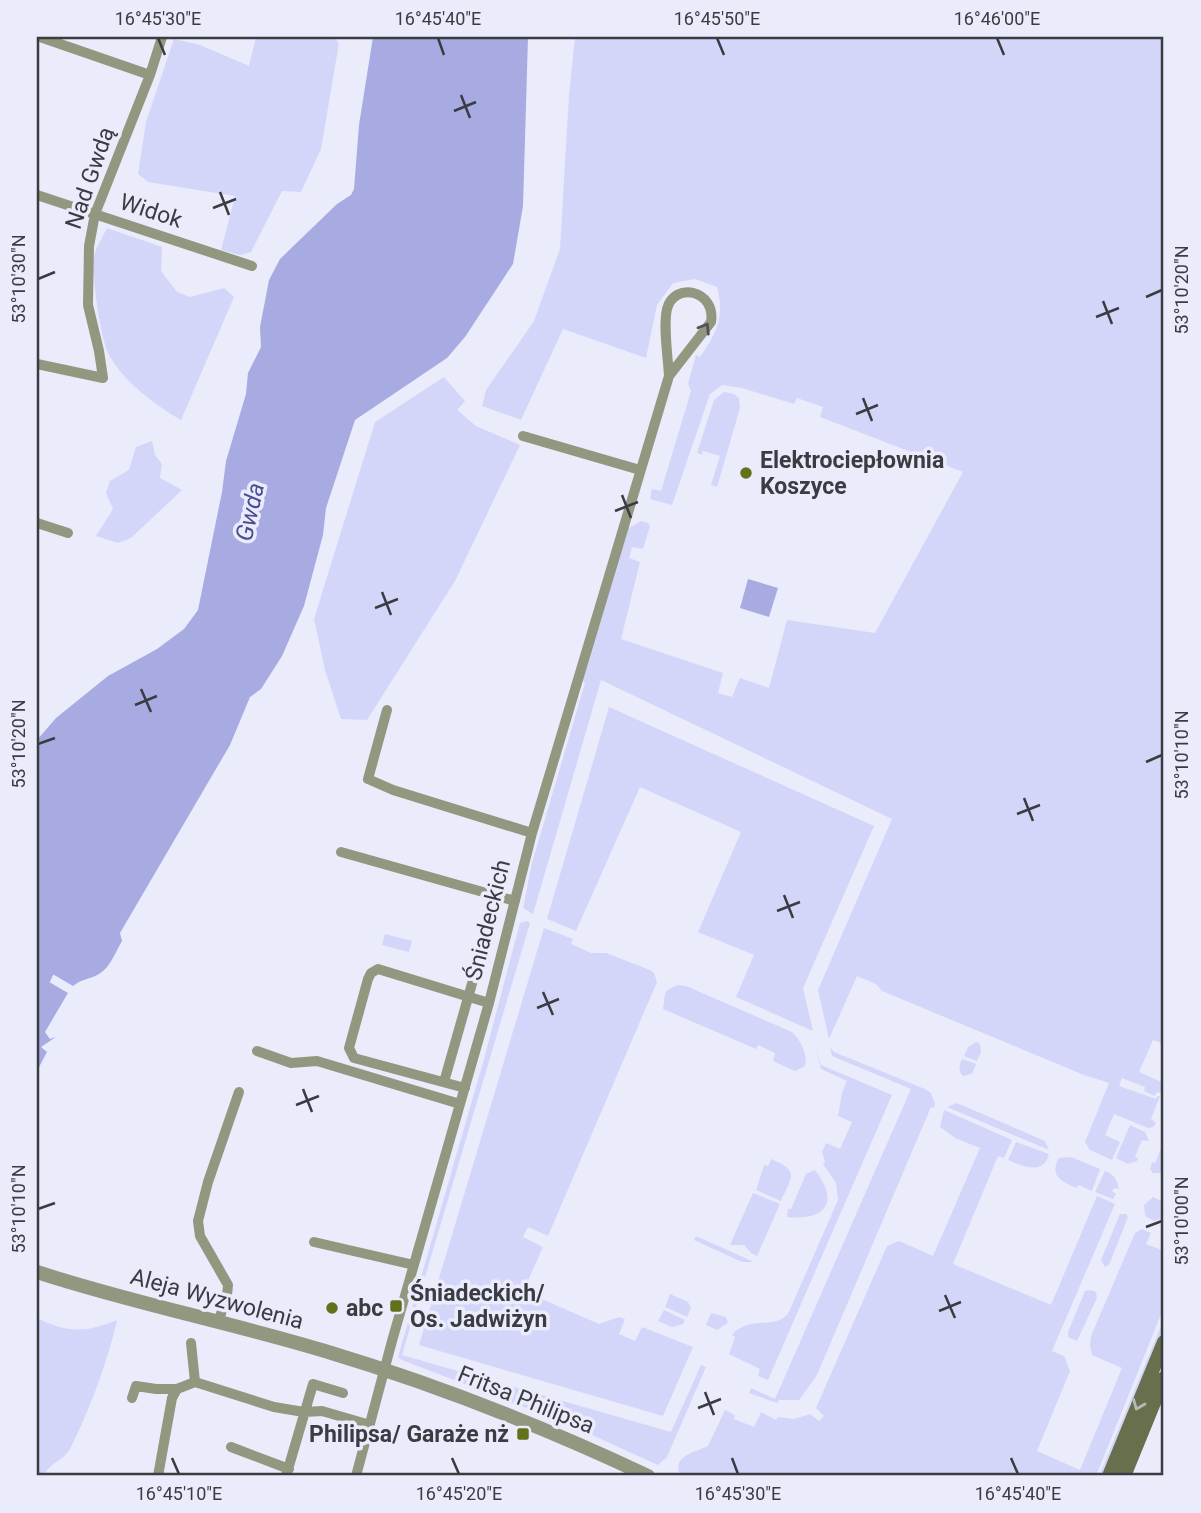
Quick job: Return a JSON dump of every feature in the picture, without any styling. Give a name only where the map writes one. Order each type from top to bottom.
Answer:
[{"type":"main road","points":[[1109,1476],[1164,1342]]},
{"type":"main road","points":[[1124,1476],[1164,1378]]},
{"type":"street","points":[[40,37],[150,75]]},
{"type":"street","name":"Nad Gwdą","points":[[37,364],[103,378],[88,305],[89,246],[95,214],[150,75],[162,37]]},
{"type":"street","name":"Widok","points":[[37,195],[252,266]]},
{"type":"street","points":[[695,293],[703,297],[710,306],[710,322],[669,376],[667,309],[677,296],[695,293]]},
{"type":"street","name":"Śniadeckich","points":[[356,1476],[489,1003],[532,833],[669,376]]},
{"type":"street","points":[[523,436],[640,470]]},
{"type":"street","points":[[37,523],[68,533]]},
{"type":"street","points":[[387,710],[368,779],[393,790],[532,833]]},
{"type":"street","points":[[341,852],[515,901]]},
{"type":"street","points":[[444,1083],[485,937]]},
{"type":"street","points":[[465,1088],[354,1058],[349,1052],[350,1042],[368,979],[371,973],[378,969],[489,1003]]},
{"type":"street","points":[[257,1051],[291,1063],[317,1061],[460,1104]]},
{"type":"street","points":[[218,1323],[228,1285],[200,1236],[198,1218],[239,1091]]},
{"type":"street","points":[[314,1242],[414,1265]]},
{"type":"street","name":"Aleja Wyzwolenia","points":[[37,1272],[116,1297],[323,1350],[385,1370]]},
{"type":"street","points":[[191,1343],[195,1382]]},
{"type":"street","name":"Fritsa Philipsa","points":[[385,1370],[526,1423],[648,1476]]},
{"type":"street","points":[[132,1398],[136,1386],[177,1389],[195,1382],[262,1404],[304,1412],[322,1411],[370,1425]]},
{"type":"street","points":[[231,1447],[288,1473],[313,1384],[343,1393]]},
{"type":"street","points":[[158,1476],[172,1398],[177,1389]]},
{"type":"shaded area","points":[[256,37],[333,37],[339,43],[321,149],[301,192],[282,191],[251,252],[240,255],[221,250],[235,196],[148,182],[138,174],[146,122],[174,39],[200,45],[249,66]]},
{"type":"shaded area","points":[[575,37],[1164,37],[1164,1044],[1153,1040],[1139,1072],[1164,1083],[1161,1093],[1157,1092],[1155,1096],[1144,1091],[1145,1087],[1122,1078],[1119,1086],[1156,1099],[1160,1096],[1151,1119],[1156,1123],[1153,1127],[1148,1128],[1114,1114],[1105,1135],[1120,1142],[1112,1160],[1090,1150],[1085,1142],[1109,1083],[882,991],[876,984],[857,976],[829,1039],[818,990],[892,819],[601,680],[533,914],[523,908],[532,863],[585,683],[582,679],[627,529],[641,521],[650,526],[643,549],[632,547],[629,558],[640,562],[621,639],[723,673],[718,693],[732,697],[740,678],[769,688],[787,620],[875,633],[963,472],[820,417],[823,407],[797,398],[794,404],[742,388],[722,385],[710,394],[672,505],[650,499],[652,489],[661,491],[691,391],[688,384],[696,355],[700,357],[711,340],[720,316],[717,287],[695,279],[673,283],[657,305],[646,358],[563,329],[521,420],[482,406],[486,390],[534,321],[560,249]]},
{"type":"shaded area","points":[[107,228],[162,247],[161,271],[177,292],[190,297],[224,288],[234,297],[181,420],[151,400],[132,383],[109,355],[97,307],[94,279],[96,250]]},
{"type":"shaded area","points":[[444,377],[465,401],[457,410],[476,426],[520,445],[455,581],[367,720],[341,719],[325,670],[314,619],[375,422]]},
{"type":"shaded area","points":[[724,392],[739,398],[740,408],[717,487],[711,485],[720,456],[703,451],[702,455],[697,453],[714,400]]},
{"type":"shaded area","points":[[152,441],[155,455],[162,464],[160,478],[182,490],[131,538],[118,543],[96,536],[113,509],[106,493],[110,481],[129,470],[136,447]]},
{"type":"shaded area","points":[[609,707],[874,826],[803,988],[813,1031],[736,997],[754,955],[698,932],[741,832],[640,787],[576,931],[547,919]]},
{"type":"shaded area","points":[[520,923],[530,923],[402,1355],[671,1432],[701,1365],[706,1367],[667,1457],[658,1465],[561,1421],[398,1357],[484,1059]]},
{"type":"shaded area","points":[[544,928],[573,939],[571,944],[591,953],[606,953],[650,970],[657,982],[548,1236],[528,1227],[523,1237],[543,1247],[527,1283],[528,1289],[535,1296],[599,1324],[619,1317],[625,1319],[619,1334],[635,1341],[642,1327],[693,1347],[663,1416],[419,1345]]},
{"type":"shaded area","points":[[385,934],[412,941],[409,952],[382,945]]},
{"type":"shaded area","points":[[678,985],[686,986],[792,1032],[803,1048],[805,1066],[795,1071],[773,1061],[775,1053],[758,1045],[756,1049],[663,1009],[667,991]]},
{"type":"shaded area","points":[[976,1042],[980,1044],[981,1052],[977,1061],[964,1056],[968,1047]]},
{"type":"shaded area","points":[[815,1045],[821,1065],[892,1095],[768,1380],[758,1376],[760,1369],[729,1354],[735,1337],[732,1335],[746,1326],[776,1321],[788,1314],[838,1200],[836,1183],[823,1164],[825,1162],[822,1152],[826,1143],[840,1149],[852,1122],[838,1116],[847,1081],[821,1069]]},
{"type":"shaded area","points":[[830,1047],[834,1052],[925,1089],[931,1093],[935,1104],[934,1108],[931,1107],[817,1375],[799,1400],[779,1400],[777,1403],[749,1393],[751,1388],[775,1399],[911,1089],[832,1056]]},
{"type":"shaded area","points":[[962,1059],[976,1064],[972,1074],[961,1074],[959,1068]]},
{"type":"shaded area","points":[[957,1103],[1045,1141],[1049,1150],[947,1107]]},
{"type":"shaded area","points":[[944,1110],[1012,1140],[1004,1158],[998,1156],[953,1264],[1051,1305],[1097,1196],[1115,1204],[1052,1351],[1064,1356],[1070,1371],[1037,1451],[1080,1470],[1122,1368],[1092,1355],[1091,1336],[1135,1233],[1142,1229],[1151,1233],[1146,1244],[1164,1251],[1164,1307],[1096,1476],[681,1476],[678,1470],[681,1460],[708,1446],[725,1410],[735,1415],[734,1419],[754,1427],[761,1412],[776,1420],[778,1417],[794,1419],[810,1414],[819,1421],[824,1416],[816,1408],[887,1246],[899,1241],[933,1256],[980,1148],[955,1138],[940,1127]]},
{"type":"shaded area","points":[[1130,1125],[1145,1132],[1149,1141],[1142,1140],[1135,1157],[1138,1158],[1137,1161],[1128,1164],[1116,1158]]},
{"type":"shaded area","points":[[1016,1142],[1049,1154],[1046,1161],[1032,1168],[1008,1160]]},
{"type":"shaded area","points":[[1164,1142],[1162,1173],[1153,1173],[1150,1169],[1152,1162],[1155,1163]]},
{"type":"shaded area","points":[[1071,1157],[1100,1169],[1092,1191],[1079,1185],[1076,1188],[1056,1174],[1059,1158]]},
{"type":"shaded area","points":[[771,1159],[786,1167],[791,1175],[781,1201],[756,1190],[764,1165],[768,1166]]},
{"type":"shaded area","points":[[815,1170],[827,1191],[825,1207],[811,1216],[787,1217],[788,1209],[791,1209],[806,1174]]},
{"type":"shaded area","points":[[1105,1171],[1113,1175],[1118,1185],[1119,1189],[1114,1188],[1112,1191],[1116,1194],[1113,1199],[1095,1192]]},
{"type":"shaded area","points":[[753,1193],[780,1204],[757,1256],[744,1245],[730,1245]]},
{"type":"shaded area","points":[[1153,1197],[1164,1202],[1164,1221],[1154,1221],[1145,1216],[1144,1205]]},
{"type":"shaded area","points":[[1120,1214],[1126,1214],[1128,1217],[1109,1265],[1105,1267],[1101,1260]]},
{"type":"shaded area","points":[[696,1236],[754,1262],[742,1262],[694,1240]]},
{"type":"shaded area","points":[[1085,1291],[1096,1292],[1097,1298],[1077,1341],[1068,1337],[1068,1332]]},
{"type":"shaded area","points":[[670,1294],[688,1302],[691,1308],[687,1317],[665,1307]]},
{"type":"shaded area","points":[[664,1310],[685,1320],[683,1324],[672,1327],[658,1321]]},
{"type":"shaded area","points":[[711,1313],[726,1317],[728,1323],[717,1330],[706,1325]]},
{"type":"shaded area","points":[[37,1318],[77,1330],[117,1320],[103,1370],[70,1449],[44,1476],[37,1476]]},
{"type":"shaded area","points":[[1161,1326],[1164,1328],[1104,1476],[1099,1476]]},
{"type":"water","points":[[373,37],[528,37],[523,206],[513,264],[465,337],[447,358],[355,420],[326,508],[323,535],[304,606],[282,656],[261,689],[250,697],[230,745],[120,933],[122,941],[110,964],[99,974],[73,986],[37,965],[37,740],[56,718],[108,676],[157,649],[184,629],[198,610],[226,461],[246,394],[248,373],[261,347],[260,327],[269,280],[280,259],[337,204],[351,195],[354,189],[359,125]]},
{"type":"water","points":[[748,579],[778,588],[769,617],[740,608]]},
{"type":"water","points":[[37,975],[68,993],[45,1032],[50,1039],[56,1037],[41,1047],[47,1052],[37,1071]]},
{"type":"waterway","name":"Gwda","points":[[37,988],[55,950]]},
{"type":"place","name":"Elektrociepłownia Koszyce","points":[[746,473]]},
{"type":"place","name":"Śniadeckich/ Os. Jadwiżyn","points":[[396,1306]]},
{"type":"place","name":"abc","points":[[332,1308]]},
{"type":"place","name":"Philipsa/ Garaże nż","points":[[523,1434]]}]
